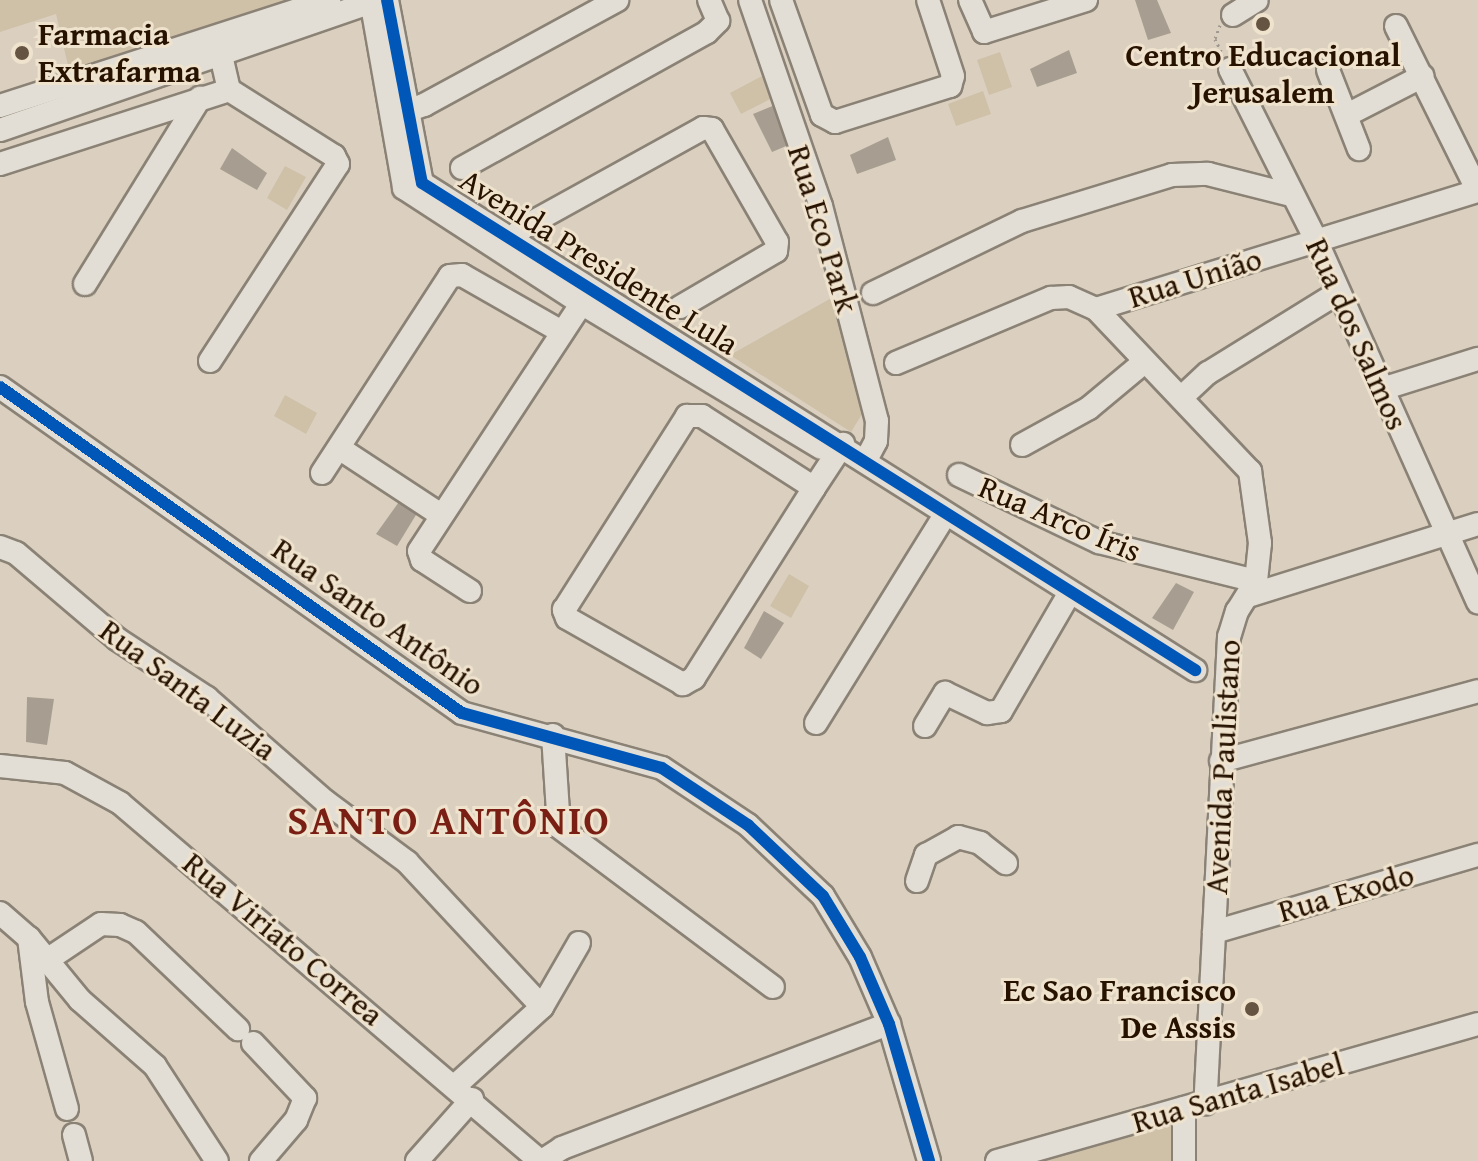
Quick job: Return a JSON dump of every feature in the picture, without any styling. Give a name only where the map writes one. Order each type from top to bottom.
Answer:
[{"type":"street","name":"Avenida Presidente Lula","points":[[0,130],[109,83],[329,0]]},
{"type":"street","points":[[398,114],[617,0]]},
{"type":"street","points":[[462,168],[707,32],[718,21],[709,0]]},
{"type":"street","name":"Rua Eco Park","points":[[750,0],[821,206],[877,421],[876,441],[866,460]]},
{"type":"street","points":[[781,0],[822,115],[835,122],[950,86],[953,76],[928,0]]},
{"type":"street","points":[[970,0],[984,32],[1086,0]]},
{"type":"street","points":[[1233,15],[1257,0]]},
{"type":"street","name":"Avenida Presidente Lula","points":[[0,106],[221,56],[376,1],[398,114],[404,188],[505,244],[839,450],[866,460]]},
{"type":"street","points":[[1396,26],[1478,191]]},
{"type":"street","points":[[210,361],[338,164],[334,156],[229,90],[221,56]]},
{"type":"street","name":"Rua dos Salmos","points":[[1230,69],[1316,240],[1336,294],[1478,602]]},
{"type":"street","points":[[1328,70],[1359,149]]},
{"type":"street","points":[[1347,115],[1423,76]]},
{"type":"street","points":[[0,164],[229,90]]},
{"type":"street","points":[[85,284],[200,98]]},
{"type":"street","points":[[505,244],[703,128],[712,129],[777,242],[776,251],[680,307]]},
{"type":"street","points":[[873,293],[1022,221],[1172,175],[1208,174],[1291,195]]},
{"type":"street","name":"Rua União","points":[[1096,309],[1478,191]]},
{"type":"street","points":[[322,473],[450,276],[462,275],[560,331]]},
{"type":"street","points":[[1183,396],[1208,373],[1336,294]]},
{"type":"street","points":[[470,591],[419,556],[441,515],[586,295]]},
{"type":"street","points":[[896,363],[1051,298],[1069,297],[1096,309]]},
{"type":"street","name":"Avenida Paulistano","points":[[1096,309],[1143,363],[1183,396],[1250,471],[1260,543],[1252,589],[1231,624],[1221,761],[1214,932],[1195,1105],[1184,1161]]},
{"type":"street","points":[[1382,389],[1478,359]]},
{"type":"street","points":[[1022,445],[1089,408],[1143,363]]},
{"type":"street","name":"Rua Santo Antônio","points":[[0,387],[452,707],[485,721],[553,735],[662,768],[748,825],[823,896],[860,957],[889,1024],[929,1161]]},
{"type":"street","points":[[814,488],[702,416],[687,416],[565,605],[564,614],[675,682],[690,683],[839,450]]},
{"type":"street","points":[[339,448],[441,515]]},
{"type":"street","points":[[866,460],[945,515],[1195,670]]},
{"type":"street","name":"Rua Arco Íris","points":[[959,475],[1099,542],[1252,589],[1478,524]]},
{"type":"street","points":[[816,723],[945,515]]},
{"type":"street","name":"Rua Santa Luzia","points":[[0,547],[16,553],[117,639],[207,698],[326,802],[407,862],[542,1007]]},
{"type":"street","points":[[925,726],[945,693],[987,713],[1001,711],[1069,594]]},
{"type":"street","points":[[1221,761],[1478,691]]},
{"type":"street","points":[[553,735],[559,827],[773,987]]},
{"type":"street","name":"Rua Viriato Correa","points":[[0,766],[65,773],[120,803],[464,1092],[541,1161]]},
{"type":"street","points":[[917,881],[926,855],[958,837],[980,843],[1006,863]]},
{"type":"street","name":"Rua Exodo","points":[[1214,932],[1478,855]]},
{"type":"street","points":[[0,913],[29,938],[80,1000],[155,1066],[214,1160]]},
{"type":"street","points":[[47,960],[101,924],[120,925],[136,932],[305,1098],[296,1120],[261,1161]]},
{"type":"street","points":[[29,938],[37,1002],[67,1109]]},
{"type":"street","points":[[417,1161],[464,1092],[542,1007],[579,943]]},
{"type":"street","points":[[541,1161],[562,1148],[889,1024]]},
{"type":"street","name":"Rua Santa Isabel","points":[[997,1161],[1478,1024]]},
{"type":"street","points":[[74,1135],[81,1161]]},
{"type":"path","points":[[1230,69],[1215,34],[1233,15]]},
{"type":"shaded area","points":[[0,0],[287,0],[70,74],[56,14],[0,32]]},
{"type":"shaded area","points":[[1000,52],[1012,87],[989,95],[977,60]]},
{"type":"shaded area","points":[[762,76],[774,97],[741,114],[730,93]]},
{"type":"shaded area","points":[[983,91],[991,114],[956,126],[948,104]]},
{"type":"shaded area","points":[[285,166],[306,177],[287,210],[267,198]]},
{"type":"shaded area","points":[[835,296],[864,411],[851,432],[730,355]]},
{"type":"shaded area","points":[[285,395],[317,413],[306,434],[274,416]]},
{"type":"shaded area","points":[[789,574],[809,586],[791,618],[770,606]]},
{"type":"shaded area","points":[[1175,1125],[1175,1161],[1047,1161],[1047,1159]]},
{"type":"building","points":[[1135,0],[1157,0],[1171,33],[1148,40]]},
{"type":"building","points":[[1069,50],[1077,73],[1037,87],[1030,69]]},
{"type":"building","points":[[775,105],[791,144],[772,152],[753,114]]},
{"type":"building","points":[[888,137],[896,160],[857,174],[850,155]]},
{"type":"building","points":[[232,148],[267,173],[257,190],[220,169]]},
{"type":"building","points":[[401,499],[419,510],[397,546],[376,534]]},
{"type":"building","points":[[1176,583],[1194,592],[1173,630],[1152,618]]},
{"type":"building","points":[[764,611],[784,623],[761,659],[744,648]]},
{"type":"building","points":[[27,697],[54,699],[47,745],[26,742]]},
{"type":"cycle path","points":[[387,0],[422,183],[1195,670]]},
{"type":"cycle path","points":[[0,387],[462,713],[662,768],[748,825],[823,896],[860,957],[889,1024],[929,1161]]},
{"type":"place","name":"Centro Educacional Jerusalem","points":[[1263,24]]},
{"type":"place","name":"Farmacia Extrafarma","points":[[22,53]]},
{"type":"place","name":"Ec Sao Francisco De Assis","points":[[1252,1009]]},
{"type":"district","name":"SANTO ANTÔNIO","points":[[449,820]]}]
